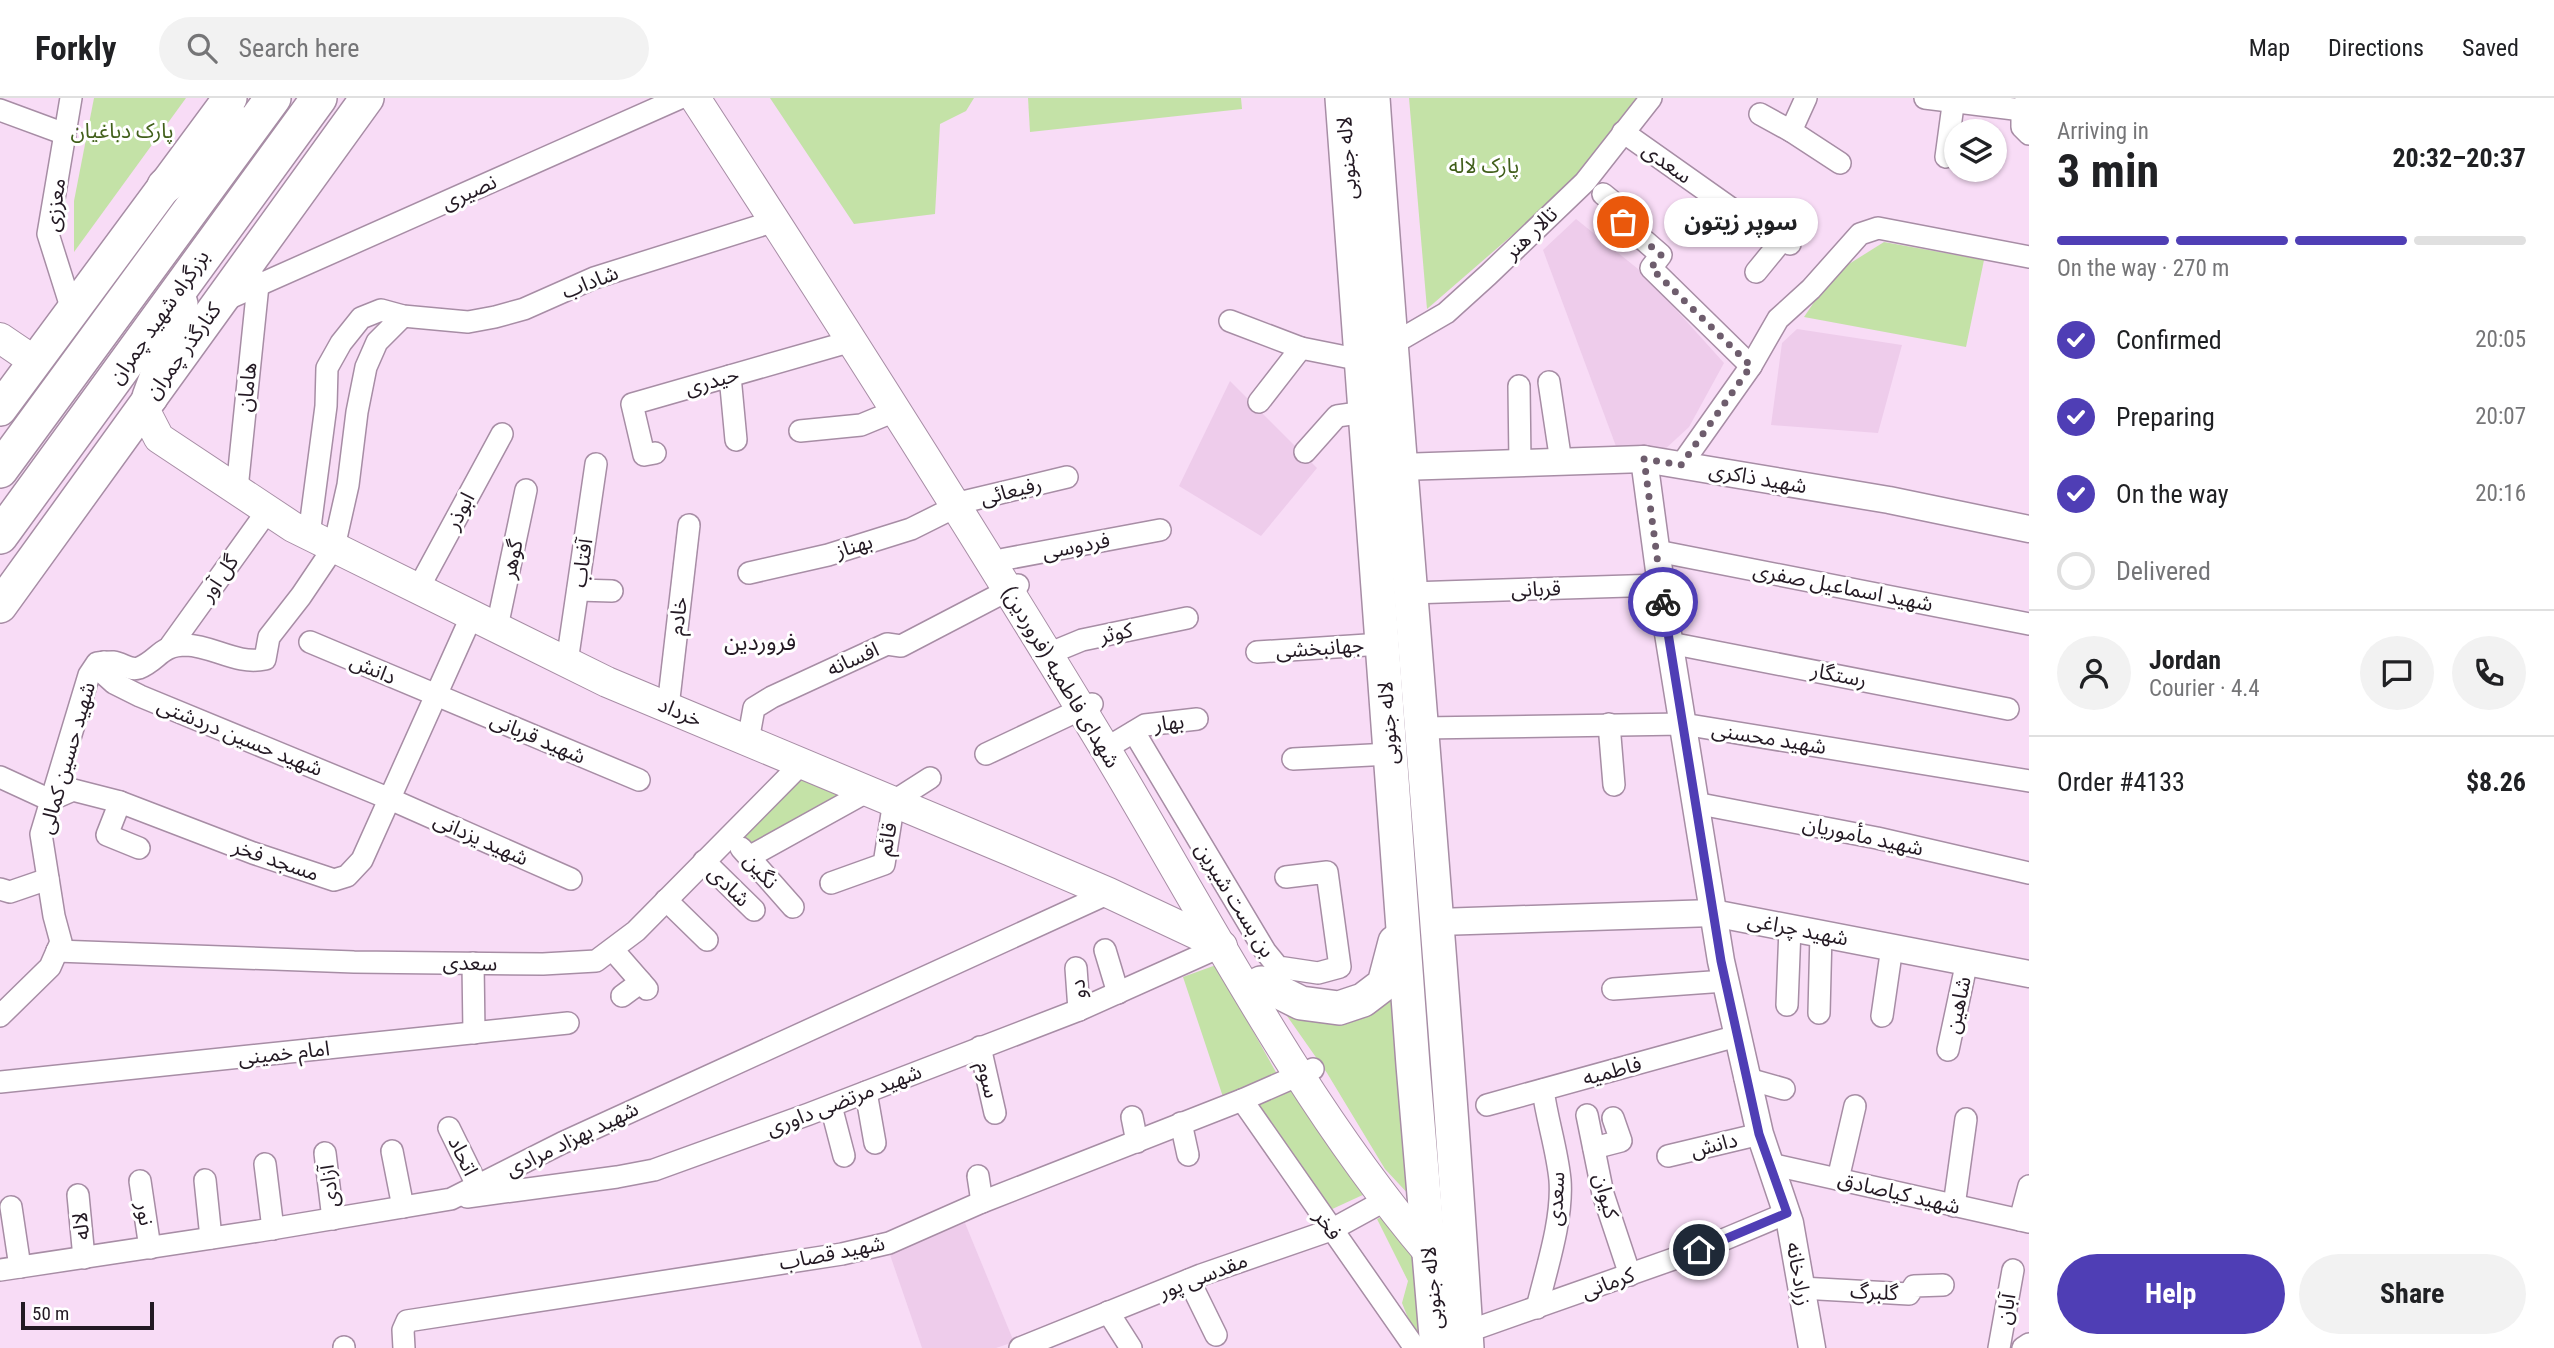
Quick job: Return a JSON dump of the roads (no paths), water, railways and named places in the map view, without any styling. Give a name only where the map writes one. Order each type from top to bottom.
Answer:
[{"type":"highway","points":[[164,186],[265,98]]},
{"type":"highway","name":"بزرگراه شهید چمران","points":[[0,470],[273,98]]},
{"type":"highway","name":"بزرگراه شهید چمران","points":[[0,536],[319,98]]},
{"type":"highway","points":[[147,402],[168,348],[186,278]]},
{"type":"main road","points":[[0,409],[230,98]]},
{"type":"main road","name":"کنارگذر چمران","points":[[0,606],[218,302],[252,274],[367,98]]},
{"type":"main road","name":"شهدای فاطمیه (فروردین)","points":[[695,98],[895,411],[961,504]]},
{"type":"main road","name":"شهدای فاطمیه (فروردین)","points":[[712,98],[806,243],[961,504],[1087,706],[1119,741],[1261,983],[1306,1072],[1394,1192],[1412,1207],[1425,1210]]},
{"type":"main road","name":"لاله جنوبی","points":[[1342,98],[1437,1348]]},
{"type":"main road","points":[[1364,98],[1369,179],[1381,203]]},
{"type":"main road","name":"لاله جنوبی","points":[[1373,98],[1400,467],[1438,922],[1466,1340]]},
{"type":"main road","points":[[0,338],[34,361]]},
{"type":"main road","points":[[114,447],[159,438],[147,402]]},
{"type":"main road","name":"خرداد","points":[[159,438],[268,510],[321,541],[567,662],[1109,893],[1222,946]]},
{"type":"main road","name":"شهدای فاطمیه (فروردین)","points":[[1119,741],[1222,946],[1306,1072],[1384,1201],[1429,1253]]},
{"type":"main road","points":[[1261,983],[1301,1003],[1339,1007],[1363,1000],[1384,984],[1402,915]]},
{"type":"main road","points":[[1371,994],[1409,1004],[1443,1001]]},
{"type":"street","name":"معززی","points":[[71,98],[48,234],[72,310]]},
{"type":"street","name":"نصیری","points":[[252,274],[680,98]]},
{"type":"street","name":"تالار هنر","points":[[1391,345],[1446,313],[1488,275],[1585,182],[1651,98]]},
{"type":"street","points":[[1791,131],[1806,98]]},
{"type":"street","points":[[1925,98],[2025,104],[2022,127],[2029,134]]},
{"type":"street","points":[[1951,119],[1954,100]]},
{"type":"street","points":[[0,110],[65,134]]},
{"type":"street","points":[[1760,114],[1840,163]]},
{"type":"street","name":"سعدی","points":[[1623,132],[1786,244],[1756,272]]},
{"type":"street","points":[[1603,194],[1625,212],[1623,222],[1661,255],[1651,268],[1751,366]]},
{"type":"street","name":"شاداب","points":[[321,541],[327,368],[341,342],[361,318],[381,310],[403,316],[468,322],[495,317],[524,309],[594,278],[775,221]]},
{"type":"street","points":[[1681,465],[1751,366],[1778,320],[1811,289],[1860,234],[1878,228],[2029,257]]},
{"type":"street","name":"هامان","points":[[237,489],[252,274]]},
{"type":"street","points":[[171,645],[191,646],[244,660],[265,659],[269,636],[301,596],[321,541],[348,485],[357,412],[366,367],[377,342],[403,316]]},
{"type":"street","points":[[1230,321],[1301,348],[1361,360]]},
{"type":"street","name":"حیدری","points":[[654,453],[644,455],[632,404],[852,341]]},
{"type":"street","points":[[1259,402],[1301,348]]},
{"type":"street","points":[[730,376],[736,440]]},
{"type":"street","points":[[1549,382],[1561,462]]},
{"type":"street","points":[[1519,386],[1520,463]]},
{"type":"street","points":[[800,431],[861,425],[895,411]]},
{"type":"street","points":[[1305,452],[1336,416],[1365,412]]},
{"type":"street","name":"ابوذر","points":[[418,589],[502,434]]},
{"type":"street","name":"شهید ذاکری","points":[[1400,467],[1644,459],[1889,500],[2029,529]]},
{"type":"street","name":"زرادخانه","points":[[1644,459],[1661,585],[1725,981],[1759,1134],[1787,1213],[1812,1348]]},
{"type":"street","name":"آفتاب","points":[[567,662],[596,464]]},
{"type":"street","name":"رفیعائی","points":[[961,504],[1067,477]]},
{"type":"street","name":"گوهر","points":[[485,621],[526,490]]},
{"type":"street","name":"بهناز","points":[[749,573],[828,555],[911,529],[961,504]]},
{"type":"street","name":"گل آور","points":[[171,645],[268,510]]},
{"type":"street","name":"خادم","points":[[668,707],[689,525]]},
{"type":"street","name":"فردوسی","points":[[1006,574],[1160,530]]},
{"type":"street","name":"شهید اسماعیل صفری","points":[[1657,551],[2029,624]]},
{"type":"street","name":"افسانه","points":[[748,741],[754,708],[772,697],[887,644],[901,646],[1006,574]]},
{"type":"street","name":"قربانی","points":[[1410,593],[1661,585]]},
{"type":"street","points":[[578,590],[612,591]]},
{"type":"street","name":"کوثر","points":[[1054,651],[1082,640],[1187,618]]},
{"type":"street","name":"مسجد فخر","points":[[50,800],[73,790],[120,802],[253,853],[334,880],[346,876],[362,860],[436,696],[485,621]]},
{"type":"street","name":"دانش","points":[[310,642],[436,696]]},
{"type":"street","name":"رستگار","points":[[1670,643],[2008,709]]},
{"type":"street","name":"جهانبخشی","points":[[1257,652],[1382,644]]},
{"type":"street","name":"شهید حسین کمالی","points":[[57,951],[61,942],[41,834],[89,675],[97,663],[116,662],[131,669],[140,667],[171,645]]},
{"type":"street","name":"شهید حسین دردشتی","points":[[104,662],[104,674],[114,683],[140,696],[390,799]]},
{"type":"street","name":"شهید قربانی","points":[[436,696],[639,780]]},
{"type":"street","points":[[986,754],[1087,706]]},
{"type":"street","name":"بهار","points":[[1119,741],[1145,725],[1197,719]]},
{"type":"street","points":[[1609,724],[1614,785]]},
{"type":"street","name":"شهید محسنی","points":[[1422,728],[1683,724],[2029,781]]},
{"type":"street","name":"بن بست شیرین","points":[[1119,741],[1278,967],[1318,973],[1340,967],[1327,872],[1286,877]]},
{"type":"street","points":[[1293,759],[1390,754]]},
{"type":"street","name":"سعدی","points":[[57,951],[341,962],[544,964],[596,961],[636,931],[802,763]]},
{"type":"street","points":[[0,778],[50,800]]},
{"type":"street","points":[[749,857],[881,796],[930,778]]},
{"type":"street","name":"قائم","points":[[831,883],[884,864],[881,796]]},
{"type":"street","name":"شهید یزدانی","points":[[390,799],[571,879]]},
{"type":"street","points":[[120,802],[107,835],[139,848]]},
{"type":"street","name":"شهید مأموریان","points":[[1696,803],[1877,838],[2029,873]]},
{"type":"street","name":"نگین","points":[[730,836],[793,907]]},
{"type":"street","name":"شادی","points":[[704,861],[754,910]]},
{"type":"street","points":[[0,889],[10,892],[48,879]]},
{"type":"street","name":"شهید بهزاد مرادی","points":[[10,1269],[451,1199],[611,1120],[1109,893]]},
{"type":"street","points":[[666,900],[707,940]]},
{"type":"street","name":"شهید چراغی","points":[[1438,922],[1713,913],[2029,974]]},
{"type":"street","points":[[1787,1005],[1790,928]]},
{"type":"street","points":[[1819,1013],[1821,933]]},
{"type":"street","name":"شهید مرتضی داوری","points":[[451,1199],[654,1170],[831,1106],[1079,1010],[1222,946]]},
{"type":"street","points":[[1882,1016],[1892,947]]},
{"type":"street","points":[[613,950],[644,985],[621,996]]},
{"type":"street","points":[[1105,950],[1118,993]]},
{"type":"street","points":[[0,1016],[50,967],[57,951]]},
{"type":"street","name":"شاهین","points":[[1948,1050],[1967,961]]},
{"type":"street","points":[[473,963],[474,1033]]},
{"type":"street","name":"دو","points":[[1076,968],[1079,1010]]},
{"type":"street","points":[[1614,989],[1725,981]]},
{"type":"street","name":"امام خمینی","points":[[0,1082],[568,1023]]},
{"type":"street","name":"فاطمیه","points":[[1487,1105],[1737,1036]]},
{"type":"street","name":"سوم","points":[[980,1047],[995,1113]]},
{"type":"street","name":"شهید قصاب","points":[[404,1348],[402,1330],[407,1321],[842,1254],[889,1242],[1306,1072]]},
{"type":"street","points":[[1745,1078],[1784,1089]]},
{"type":"street","name":"سعدی","points":[[1536,1308],[1556,1226],[1560,1184],[1557,1153],[1546,1116],[1543,1090]]},
{"type":"street","points":[[866,1092],[875,1143]]},
{"type":"street","name":"فخر","points":[[1242,1100],[1415,1348]]},
{"type":"street","points":[[831,1106],[844,1156]]},
{"type":"street","points":[[1838,1179],[1855,1106]]},
{"type":"street","name":"کیوان","points":[[1587,1115],[1603,1194],[1630,1275]]},
{"type":"street","points":[[1132,1117],[1137,1142]]},
{"type":"street","points":[[1594,1148],[1621,1141],[1613,1118]]},
{"type":"street","points":[[1954,1206],[1966,1119]]},
{"type":"street","points":[[1181,1123],[1188,1155]]},
{"type":"street","name":"اتحاد","points":[[449,1128],[477,1185]]},
{"type":"street","name":"دانش","points":[[1668,1156],[1759,1134]]},
{"type":"street","points":[[392,1151],[403,1207]]},
{"type":"street","name":"آزادی","points":[[326,1153],[333,1219]]},
{"type":"street","points":[[265,1164],[273,1229]]},
{"type":"street","name":"شهید کیاصادق","points":[[1770,1164],[2025,1221]]},
{"type":"street","points":[[978,1176],[982,1202]]},
{"type":"street","points":[[205,1180],[211,1238]]},
{"type":"street","name":"نور","points":[[140,1181],[150,1248]]},
{"type":"street","points":[[2025,1221],[2029,1186]]},
{"type":"street","name":"لاله","points":[[78,1195],[84,1258]]},
{"type":"street","name":"مقدسی پور","points":[[1023,1347],[1189,1280],[1331,1230],[1384,1201]]},
{"type":"street","points":[[10,1269],[11,1207]]},
{"type":"street","name":"کرمانی","points":[[1466,1340],[1536,1308],[1699,1250],[1787,1213]]},
{"type":"street","name":"آبان","points":[[1999,1348],[2013,1270]]},
{"type":"street","points":[[1189,1280],[1216,1335]]},
{"type":"street","name":"گلبرگ","points":[[1801,1288],[1909,1294],[1914,1286],[1943,1285]]},
{"type":"street","points":[[1108,1312],[1131,1348]]},
{"type":"street","points":[[2023,1348],[2029,1344]]},
{"type":"place","name":"سوپر زیتون","points":[[1623,222]]},
{"type":"district","name":"فروردین","points":[[760,642]]},
{"type":"park label","name":"پارک دباغیان","points":[[122,131]]},
{"type":"park label","name":"پارک لاله","points":[[1484,166]]}]
